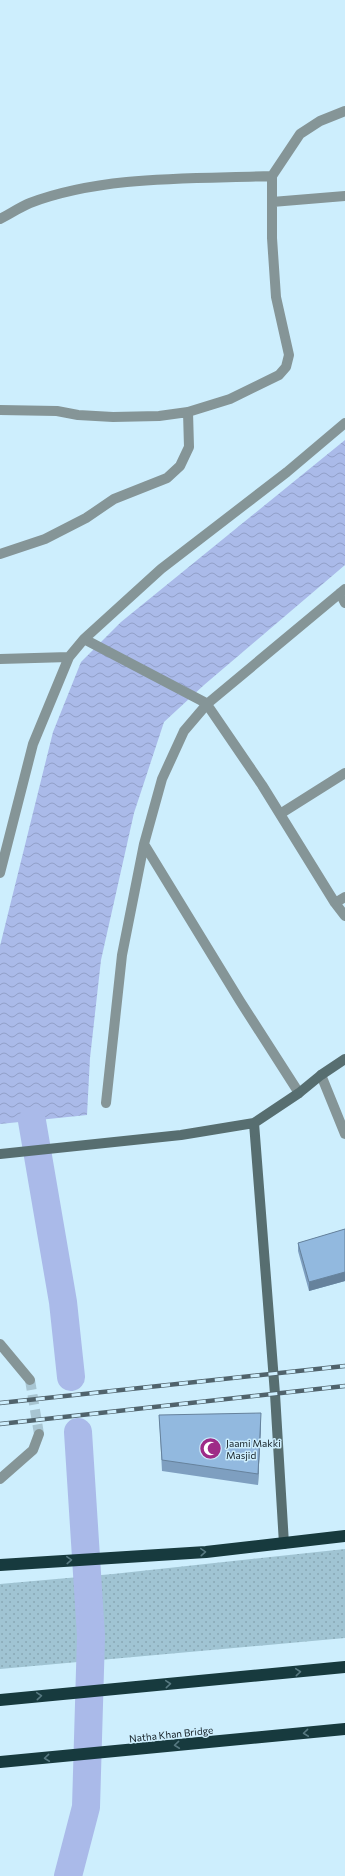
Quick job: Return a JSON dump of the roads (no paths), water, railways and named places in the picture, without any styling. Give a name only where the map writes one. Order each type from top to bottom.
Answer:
[{"type":"highway","points":[[0,1565],[206,1552],[345,1536]]},
{"type":"highway","points":[[0,1700],[345,1667]]},
{"type":"highway","name":"Natha Khan Bridge","points":[[0,1762],[345,1729]]},
{"type":"street","points":[[0,410],[57,411],[78,415],[113,417],[159,416],[188,412],[230,399],[279,375],[286,367],[289,355],[276,297],[272,238],[272,176],[300,134],[320,121],[345,111]]},
{"type":"street","points":[[0,219],[30,203],[80,190],[138,182],[272,176]]},
{"type":"street","points":[[272,202],[345,196]]},
{"type":"street","points":[[0,554],[45,539],[86,518],[114,499],[167,478],[180,466],[189,447],[188,412]]},
{"type":"street","points":[[0,873],[33,744],[69,657],[85,640],[161,569],[287,472],[345,423]]},
{"type":"street","points":[[106,1103],[122,955],[144,844],[162,779],[184,731],[207,704],[342,591],[345,603]]},
{"type":"street","points":[[85,640],[207,704],[280,814],[335,903],[345,916]]},
{"type":"street","points":[[0,660],[69,657]]},
{"type":"street","points":[[280,814],[345,773]]},
{"type":"street","points":[[144,844],[240,1002],[299,1093]]},
{"type":"street","points":[[335,903],[345,897]]},
{"type":"street","points":[[0,1154],[181,1135],[254,1123],[299,1093],[321,1075],[345,1059]]},
{"type":"street","points":[[321,1075],[345,1134]]},
{"type":"street","points":[[254,1123],[275,1394],[284,1544]]},
{"type":"street","points":[[0,1344],[30,1380]]},
{"type":"street","points":[[0,1479],[33,1450],[39,1434]]},
{"type":"water","points":[[345,440],[345,565],[204,685],[164,722],[134,813],[101,960],[90,1058],[87,1115],[0,1124],[0,946],[53,732],[81,662],[121,622]]},
{"type":"waterway","points":[[32,1121],[63,1302],[71,1377]]},
{"type":"waterway","points":[[68,1876],[86,1807],[91,1636],[78,1432]]},
{"type":"tunnel","points":[[30,1380],[39,1434]]},
{"type":"railway","points":[[0,1403],[345,1366]]},
{"type":"railway","points":[[0,1424],[345,1386]]},
{"type":"place","name":"Jaami Makki Masjid","points":[[210,1449]]}]
